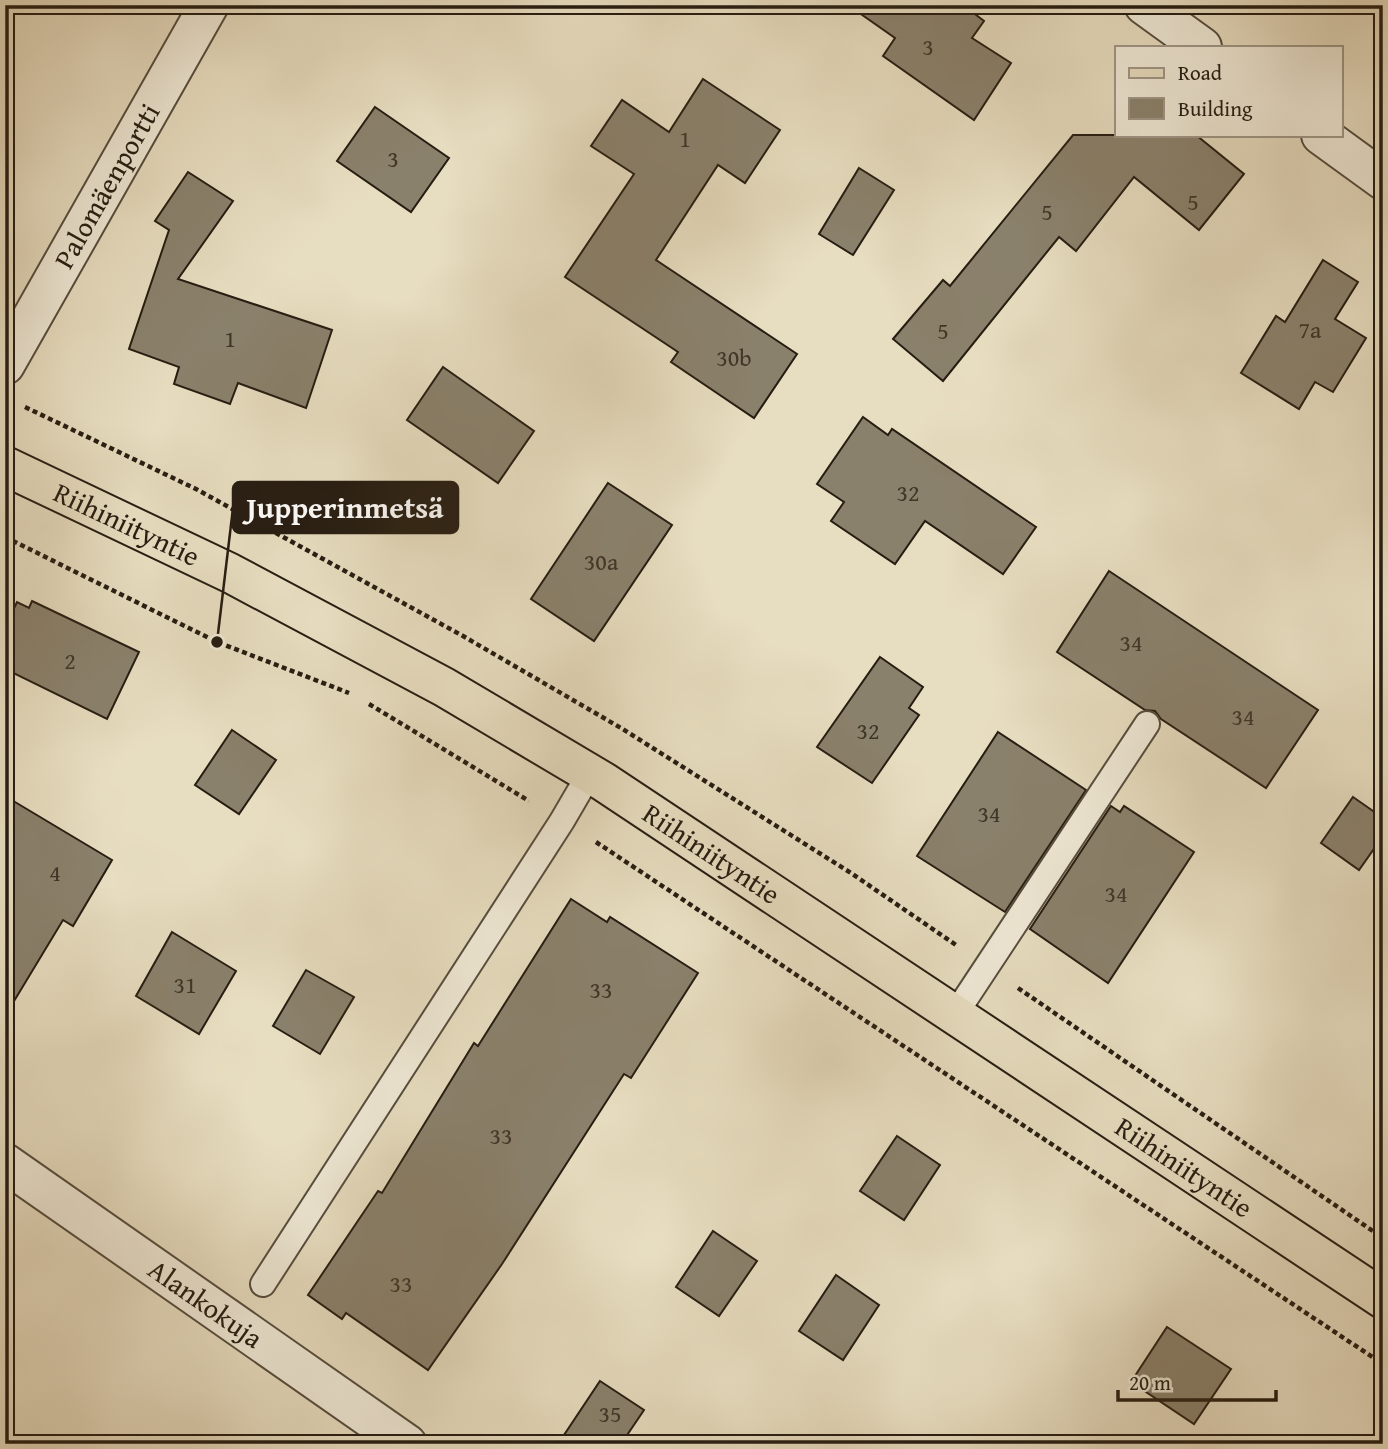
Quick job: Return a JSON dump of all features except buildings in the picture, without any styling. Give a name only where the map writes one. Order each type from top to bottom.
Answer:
[{"type":"main road","name":"Riihiniityntie","points":[[5,466],[230,573],[444,687],[590,773],[956,1013],[1383,1299]]},
{"type":"street","name":"Palomäenportti","points":[[5,365],[209,5]]},
{"type":"street","points":[[1144,5],[1201,46]]},
{"type":"street","points":[[1322,136],[1383,180]]},
{"type":"street","name":"Alankokuja","points":[[5,1163],[407,1444]]},
{"type":"lane","points":[[956,1013],[1147,724]]},
{"type":"lane","points":[[263,1283],[562,821],[590,773]]},
{"type":"path","points":[[5,537],[217,642],[353,694]]},
{"type":"path","points":[[364,701],[562,821],[1383,1364]]},
{"type":"place","name":"Jupperinmetsä","points":[[217,642]]}]
